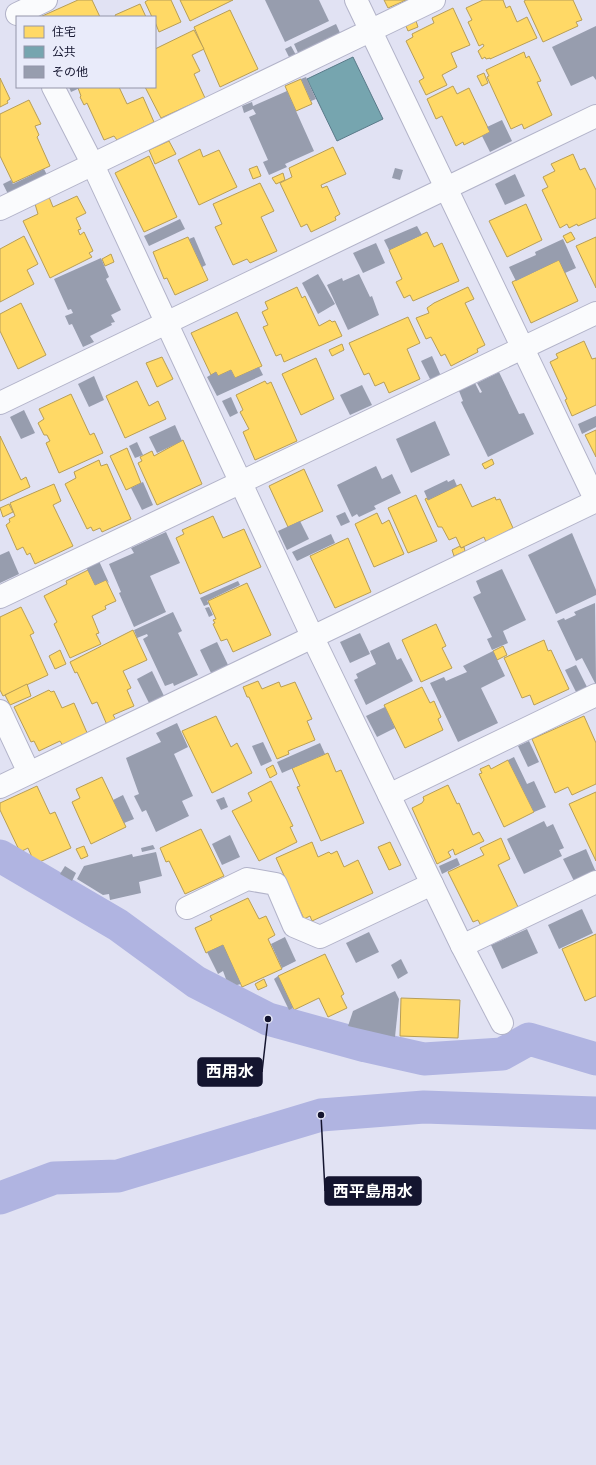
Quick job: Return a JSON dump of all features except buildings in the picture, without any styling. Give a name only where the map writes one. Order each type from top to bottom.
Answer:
[{"type":"street","points":[[15,10],[46,0]]},
{"type":"street","points":[[0,787],[596,501],[356,0]]},
{"type":"street","points":[[0,209],[434,0]]},
{"type":"street","points":[[54,88],[93,165],[313,638],[462,946],[502,1023]]},
{"type":"street","points":[[0,403],[596,116]]},
{"type":"street","points":[[0,597],[596,312]]},
{"type":"street","points":[[389,795],[596,695]]},
{"type":"street","points":[[0,711],[29,773]]},
{"type":"street","points":[[187,908],[247,879],[276,884],[294,926],[320,937],[432,884]]},
{"type":"street","points":[[462,946],[596,882]]},
{"type":"waterway","points":[[0,856],[118,925],[196,982],[268,1019],[366,1046],[424,1059],[502,1054],[529,1039],[596,1059]]},
{"type":"waterway","points":[[0,1198],[54,1178],[118,1176],[321,1115],[424,1107],[596,1113]]},
{"type":"place","name":"西用水","points":[[268,1019]]},
{"type":"place","name":"西平島用水","points":[[321,1115]]}]
